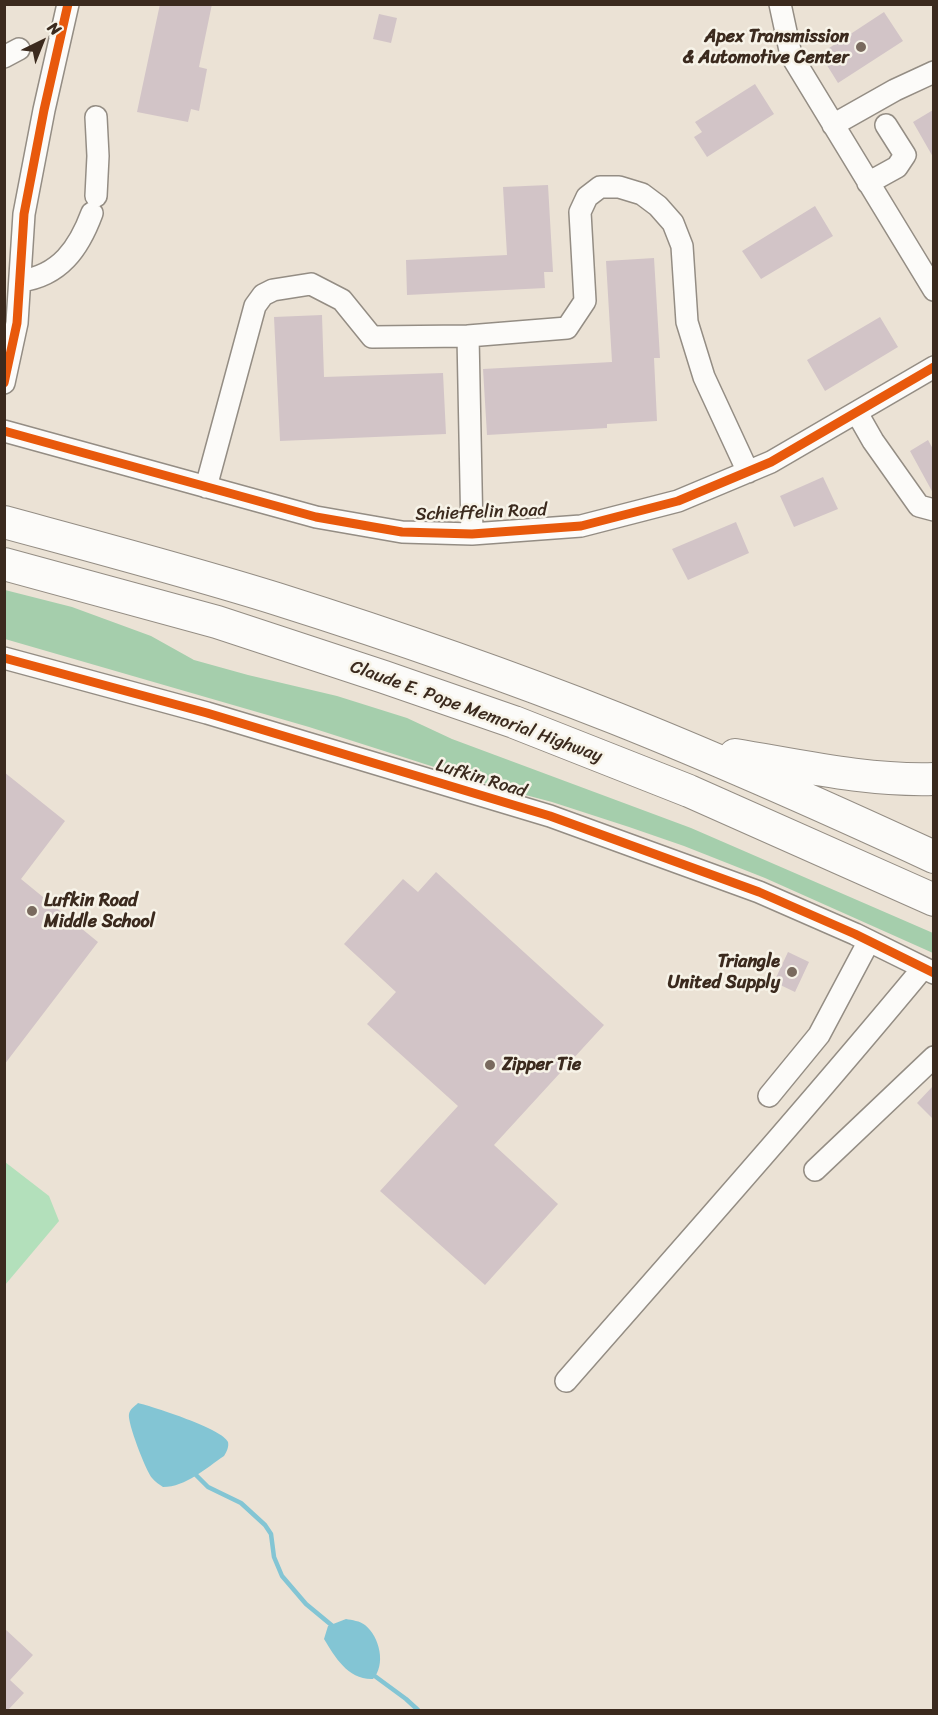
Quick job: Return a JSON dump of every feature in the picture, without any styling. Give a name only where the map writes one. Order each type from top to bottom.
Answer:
[{"type":"highway","points":[[4,522],[148,561],[288,603],[455,659],[686,747],[810,800],[933,857]]},
{"type":"highway","name":"Claude E. Pope Memorial Highway","points":[[4,564],[217,622],[514,722],[689,791],[933,900]]},
{"type":"highway","points":[[686,747],[867,777],[933,779]]},
{"type":"street","points":[[4,383],[17,323],[24,214],[68,4]]},
{"type":"street","points":[[780,4],[791,55],[933,290]]},
{"type":"street","points":[[833,125],[895,90],[933,72]]},
{"type":"street","points":[[20,280],[37,278],[56,267],[72,252],[86,230],[94,204],[98,156],[96,117]]},
{"type":"street","points":[[868,183],[897,166],[905,155],[886,125]]},
{"type":"street","points":[[206,487],[255,306],[263,295],[273,290],[311,284],[342,300],[372,337],[468,336],[567,328],[585,301],[580,212],[587,197],[600,187],[619,187],[642,194],[658,206],[673,223],[682,246],[687,322],[704,377],[748,472]]},
{"type":"street","points":[[468,336],[472,534]]},
{"type":"street","name":"Schieffelin Road","points":[[4,431],[316,517],[402,532],[472,534],[581,526],[678,501],[771,462],[933,367]]},
{"type":"street","points":[[857,412],[873,441],[919,506],[933,510]]},
{"type":"street","name":"Lufkin Road","points":[[4,658],[207,713],[550,816],[759,892],[928,970]]},
{"type":"street","points":[[769,1096],[819,1035],[869,941]]},
{"type":"street","points":[[566,1381],[928,970]]},
{"type":"street","points":[[815,1170],[933,1057]]},
{"type":"green space","points":[[5,590],[72,607],[151,636],[194,660],[337,696],[407,718],[452,739],[691,828],[933,933],[933,953],[765,878],[629,827],[309,727],[5,639]]},
{"type":"green space","points":[[5,1162],[49,1196],[59,1221],[5,1285]]},
{"type":"water","points":[[138,1403],[187,1419],[214,1431],[228,1442],[228,1449],[224,1456],[188,1480],[163,1487],[149,1474],[131,1426],[129,1414]]},
{"type":"water","points":[[346,1619],[363,1624],[370,1630],[378,1644],[379,1666],[373,1679],[356,1676],[349,1672],[324,1639],[328,1626]]},
{"type":"building","points":[[160,4],[212,4],[199,67],[207,69],[199,111],[191,109],[188,122],[137,112]]},
{"type":"building","name":"Apex Transmission & Automotive Center","points":[[884,12],[903,41],[838,83],[820,54]]},
{"type":"building","points":[[379,14],[397,18],[391,43],[373,39]]},
{"type":"building","points":[[755,84],[774,114],[707,157],[694,137],[702,132],[695,122]]},
{"type":"building","points":[[933,110],[933,157],[913,122]]},
{"type":"building","points":[[548,185],[553,272],[544,272],[545,288],[407,295],[406,260],[507,255],[503,187]]},
{"type":"building","points":[[815,206],[833,236],[761,279],[742,251]]},
{"type":"building","points":[[654,258],[660,358],[654,358],[657,421],[607,424],[607,428],[487,435],[483,369],[612,362],[606,261]]},
{"type":"building","points":[[322,315],[324,377],[443,373],[446,434],[280,441],[274,317]]},
{"type":"building","points":[[880,317],[898,347],[825,391],[807,360]]},
{"type":"building","points":[[928,440],[933,449],[933,493],[910,451]]},
{"type":"building","points":[[823,477],[838,509],[794,527],[780,496]]},
{"type":"building","points":[[736,522],[749,553],[688,580],[672,549]]},
{"type":"building","name":"Lufkin Road Middle School","points":[[4,772],[65,821],[21,879],[98,942],[4,1065]]},
{"type":"building","name":"Zipper Tie","points":[[436,872],[604,1025],[494,1145],[558,1204],[485,1285],[380,1191],[458,1106],[367,1024],[396,992],[344,944],[403,879],[418,892]]},
{"type":"building","name":"Triangle United Supply","points":[[788,952],[809,962],[795,992],[774,982]]},
{"type":"building","points":[[933,1086],[933,1119],[917,1103]]},
{"type":"building","points":[[4,1628],[33,1655],[10,1680],[24,1693],[8,1710],[4,1710]]},
{"type":"waterway","points":[[193,1472],[208,1487],[241,1503],[265,1525],[271,1534],[274,1557],[282,1576],[306,1604],[335,1628]]},
{"type":"waterway","points":[[372,1674],[418,1710]]},
{"type":"cycle path","points":[[4,383],[17,323],[24,214],[68,4]]},
{"type":"cycle path","points":[[4,431],[316,517],[402,532],[472,534],[581,526],[678,501],[771,462],[934,367]]},
{"type":"cycle path","points":[[4,658],[207,713],[550,816],[759,892],[855,934],[934,973]]},
{"type":"place","name":"Apex Transmission & Automotive Center","points":[[861,47]]},
{"type":"place","name":"Lufkin Road Middle School","points":[[32,911]]},
{"type":"place","name":"Triangle United Supply","points":[[792,972]]},
{"type":"place","name":"Zipper Tie","points":[[490,1065]]}]
